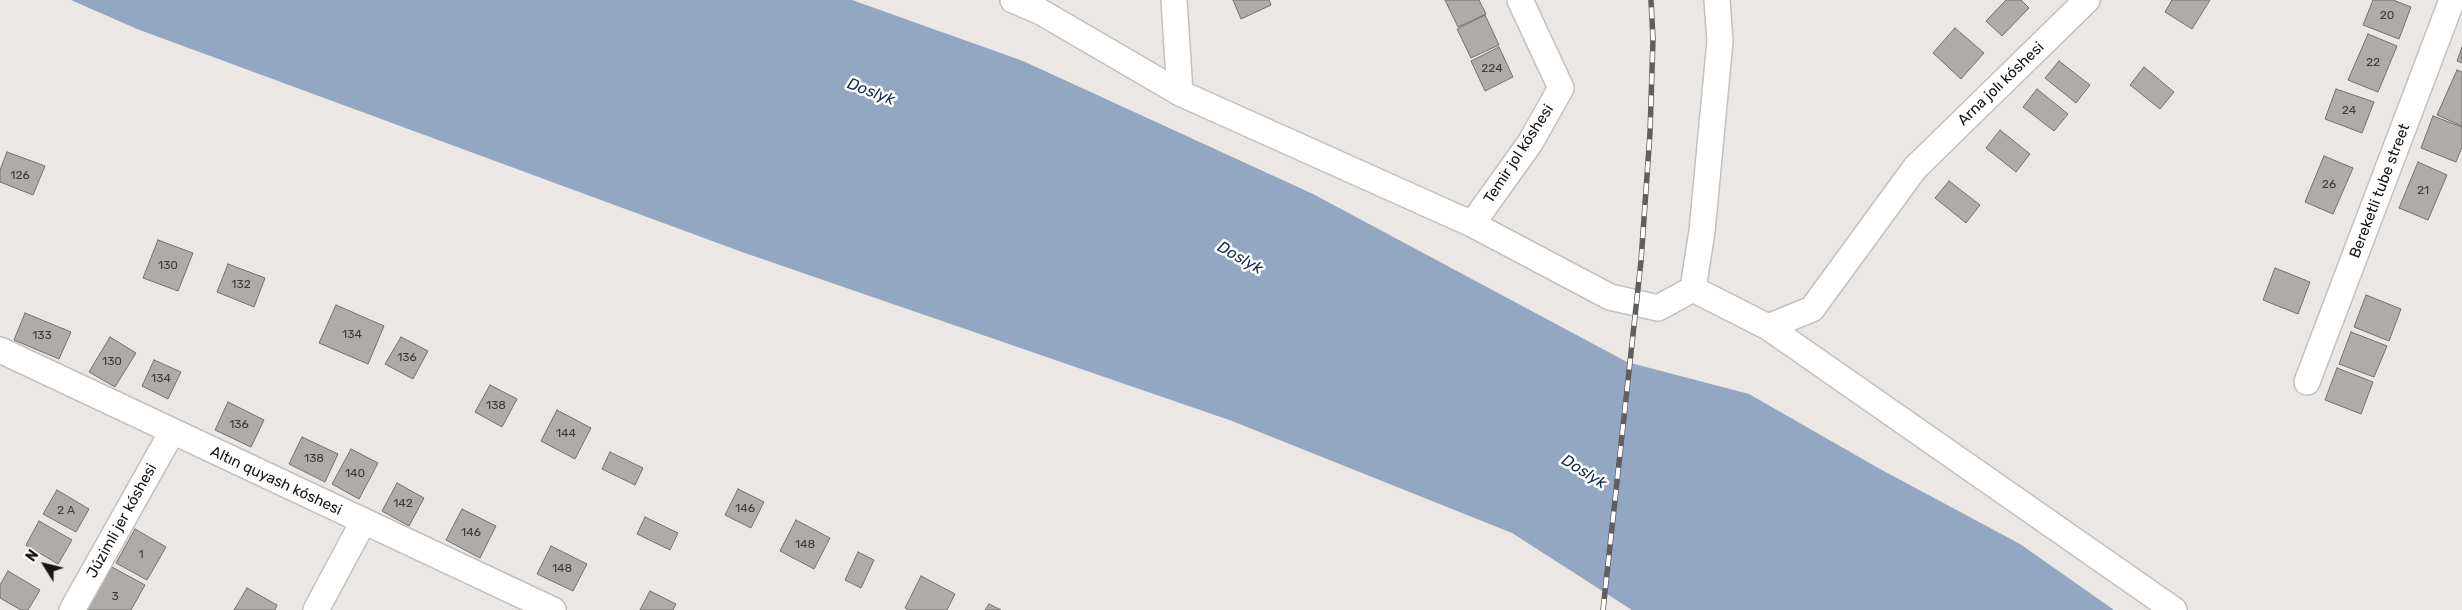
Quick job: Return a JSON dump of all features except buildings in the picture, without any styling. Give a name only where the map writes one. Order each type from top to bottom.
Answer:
[{"type":"street","points":[[1012,0],[1041,12],[1180,93],[1472,224],[1610,297],[1658,308],[1693,288]]},
{"type":"street","points":[[1174,0],[1180,93]]},
{"type":"street","name":"Temir jol kóshesi","points":[[1472,224],[1530,143],[1560,88],[1520,0]]},
{"type":"street","points":[[1693,288],[1702,231],[1720,41],[1717,0]]},
{"type":"street","name":"Arna jolı kóshesi","points":[[1768,327],[1812,309],[1915,168],[2087,0]]},
{"type":"street","name":"Bereketli tube street","points":[[2307,382],[2452,0]]},
{"type":"street","points":[[1693,288],[1768,327],[2174,610]]},
{"type":"street","name":"Altın quyash kóshesi","points":[[0,350],[549,609]]},
{"type":"street","name":"Júzimli jer kóshesi","points":[[72,610],[172,432]]},
{"type":"street","points":[[316,610],[363,522]]},
{"type":"water","name":"Doslyk","points":[[71,0],[852,0],[1023,61],[1313,194],[1627,362],[1749,394],[1880,469],[2020,544],[2114,610],[1632,610],[1512,533],[1232,421],[742,252],[137,29]]},
{"type":"railway","points":[[1603,610],[1641,261],[1650,133],[1653,39],[1651,0]]}]
